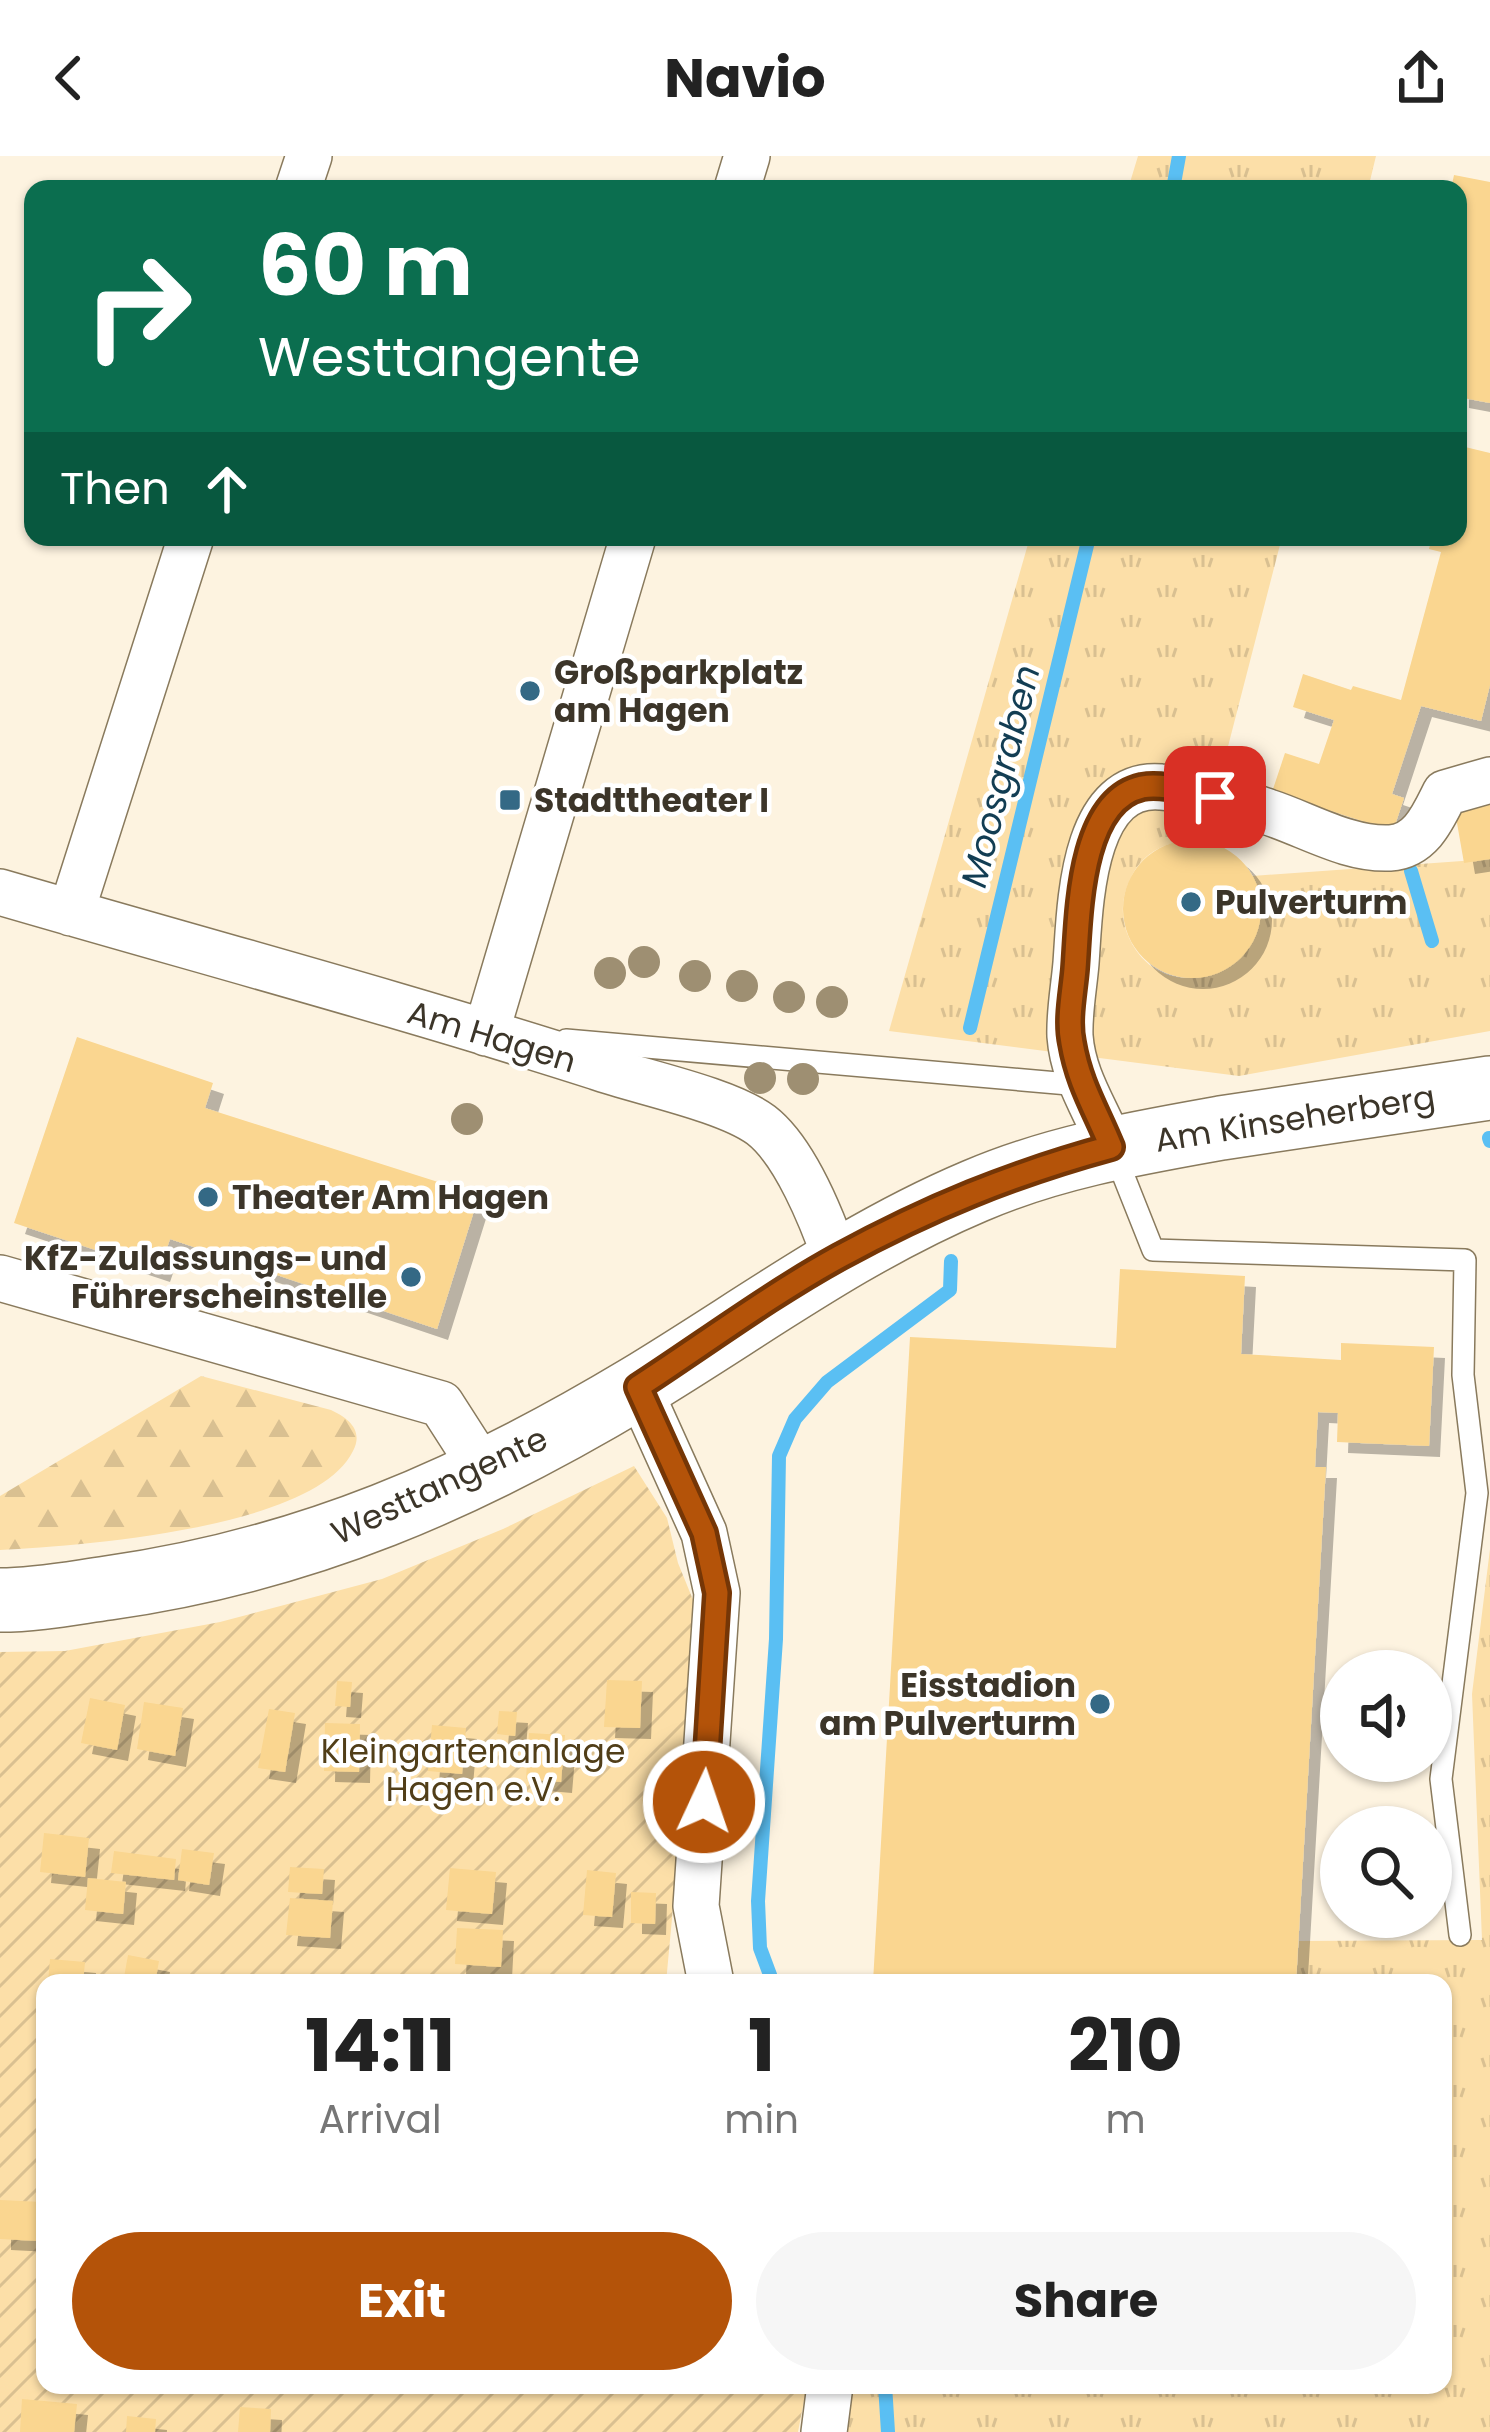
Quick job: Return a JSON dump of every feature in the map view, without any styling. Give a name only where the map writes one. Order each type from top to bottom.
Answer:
[{"type":"main road","name":"Am Kinseherberg","points":[[836,1259],[975,1191],[1111,1147],[1490,1088]]},
{"type":"main road","name":"Westtangente","points":[[0,1600],[151,1582],[258,1559],[367,1525],[484,1472],[638,1387],[836,1259]]},
{"type":"street","points":[[71,914],[188,546]]},
{"type":"street","points":[[486,1033],[630,546]]},
{"type":"street","points":[[1111,1147],[1080,1085],[1070,1035],[1082,870],[1108,809],[1137,788],[1160,786],[1265,811],[1361,847],[1396,848],[1426,831],[1445,793],[1490,780]]},
{"type":"street","name":"Am Hagen","points":[[0,892],[720,1106],[758,1123],[782,1146],[836,1259]]},
{"type":"street","points":[[0,1278],[440,1404],[484,1472]]},
{"type":"street","points":[[638,1387],[704,1533],[717,1593],[696,1906],[708,1974]]},
{"type":"street","points":[[824,2432],[829,2394]]},
{"type":"lane","points":[[486,1033],[1080,1085]]},
{"type":"lane","points":[[1111,1147],[1153,1250],[1465,1261],[1463,1375],[1477,1493],[1441,1779],[1460,1935]]},
{"type":"green space","points":[[1138,156],[1376,156],[1370,180],[1131,180]]},
{"type":"green space","points":[[1027,546],[1280,546],[1215,797],[1209,842],[1178,842],[1159,849],[1135,870],[1123,901],[1127,933],[1144,959],[1166,974],[1191,978],[1216,972],[1237,958],[1252,937],[1258,909],[1252,876],[1490,859],[1490,1031],[1239,1076],[889,1031]]},
{"type":"green space","points":[[201,1376],[331,1410],[355,1431],[353,1451],[330,1477],[293,1499],[245,1516],[136,1537],[0,1550],[0,1496]]},
{"type":"green space","name":"Kleingartenanlage Hagen e.V.","points":[[634,1466],[667,1518],[678,1563],[700,1617],[667,1974],[36,1974],[36,2394],[805,2394],[798,2432],[0,2432],[0,1652],[65,1651],[220,1622],[382,1579],[503,1529]]},
{"type":"green space","points":[[1490,1549],[1490,2432],[839,2432],[844,2394],[1452,2394],[1452,1974],[1297,1974],[1299,1941],[1482,1940],[1472,1694]]},
{"type":"building","points":[[1454,175],[1490,182],[1490,403],[1467,399],[1467,180],[1453,180]]},
{"type":"building","points":[[1467,447],[1490,453],[1490,685],[1481,721],[1421,706],[1392,794],[1404,798],[1393,831],[1272,792],[1285,753],[1319,764],[1334,720],[1293,707],[1303,674],[1401,700],[1441,552],[1429,549],[1467,546]]},
{"type":"building","points":[[1490,800],[1490,859],[1464,863],[1454,806]]},
{"type":"building","name":"Pulverturm","points":[[1192,840],[1218,845],[1241,860],[1256,883],[1261,909],[1256,935],[1241,958],[1218,973],[1192,978],[1166,973],[1143,958],[1128,935],[1123,909],[1128,883],[1143,860],[1166,845]]},
{"type":"building","name":"Theater Am Hagen","points":[[77,1037],[213,1083],[205,1108],[479,1195],[437,1329],[170,1239],[159,1271],[14,1223]]},
{"type":"building","name":"Eisstadion am Pulverturm","points":[[1120,1269],[1245,1276],[1241,1354],[1341,1360],[1341,1343],[1434,1347],[1429,1446],[1337,1442],[1338,1413],[1318,1412],[1315,1467],[1326,1467],[1297,1974],[873,1974],[910,1337],[1116,1348]]},
{"type":"building","points":[[607,1680],[642,1681],[640,1728],[604,1727]]},
{"type":"building","points":[[337,1681],[352,1682],[350,1707],[335,1706]]},
{"type":"building","points":[[90,1698],[125,1705],[117,1750],[81,1743]]},
{"type":"building","points":[[144,1702],[183,1708],[175,1756],[137,1749]]},
{"type":"building","points":[[269,1709],[295,1713],[285,1772],[258,1768]]},
{"type":"building","points":[[499,1711],[517,1712],[515,1736],[497,1734]]},
{"type":"building","points":[[325,1723],[360,1724],[359,1772],[324,1771]]},
{"type":"building","points":[[432,1725],[466,1728],[462,1774],[428,1771]]},
{"type":"building","points":[[529,1733],[565,1735],[561,1782],[526,1779]]},
{"type":"building","points":[[44,1833],[89,1838],[85,1877],[40,1872]]},
{"type":"building","points":[[182,1849],[214,1853],[209,1885],[178,1880]]},
{"type":"building","points":[[114,1851],[176,1859],[174,1880],[111,1873]]},
{"type":"building","points":[[290,1867],[324,1869],[322,1894],[288,1892]]},
{"type":"building","points":[[450,1868],[496,1872],[492,1914],[446,1910]]},
{"type":"building","points":[[587,1870],[616,1873],[612,1917],[583,1915]]},
{"type":"building","points":[[88,1878],[126,1882],[123,1914],[85,1910]]},
{"type":"building","points":[[631,1892],[656,1893],[655,1924],[631,1923]]},
{"type":"building","points":[[290,1898],[333,1901],[330,1938],[286,1935]]},
{"type":"building","points":[[457,1928],[503,1930],[501,1967],[455,1964]]},
{"type":"building","points":[[128,1955],[159,1961],[157,1974],[125,1974]]},
{"type":"building","points":[[50,1959],[85,1962],[84,1974],[49,1974]]},
{"type":"building","points":[[0,2200],[36,2202],[36,2241],[0,2239]]},
{"type":"building","points":[[22,2399],[77,2404],[74,2432],[20,2432]]},
{"type":"building","points":[[240,2407],[271,2409],[270,2432],[238,2432]]},
{"type":"building","points":[[127,2416],[156,2419],[155,2432],[126,2432]]},
{"type":"waterway","name":"Moosgraben","points":[[1175,180],[1179,156]]},
{"type":"waterway","name":"Moosgraben","points":[[970,1028],[1087,546]]},
{"type":"waterway","points":[[1411,871],[1432,941]]},
{"type":"waterway","name":"Moosgraben","points":[[770,1974],[760,1948],[758,1901],[776,1639],[779,1456],[795,1419],[827,1382],[950,1290],[951,1261]]},
{"type":"waterway","name":"Moosgraben","points":[[886,2394],[888,2432]]},
{"type":"place","name":"Großparkplatz am Hagen","points":[[530,691]]},
{"type":"place","name":"Stadttheater I","points":[[510,800]]},
{"type":"place","name":"Pulverturm","points":[[1191,902]]},
{"type":"place","name":"Theater Am Hagen","points":[[208,1197]]},
{"type":"place","name":"KfZ-Zulassungs- und Führerscheinstelle","points":[[411,1277]]},
{"type":"place","name":"Eisstadion am Pulverturm","points":[[1100,1704]]},
{"type":"route","points":[[704,1802],[717,1593],[704,1533],[638,1387],[836,1259],[924,1214],[1023,1172],[1111,1147],[1080,1085],[1070,1035],[1082,870],[1108,809],[1137,788],[1160,786],[1215,797]]}]
